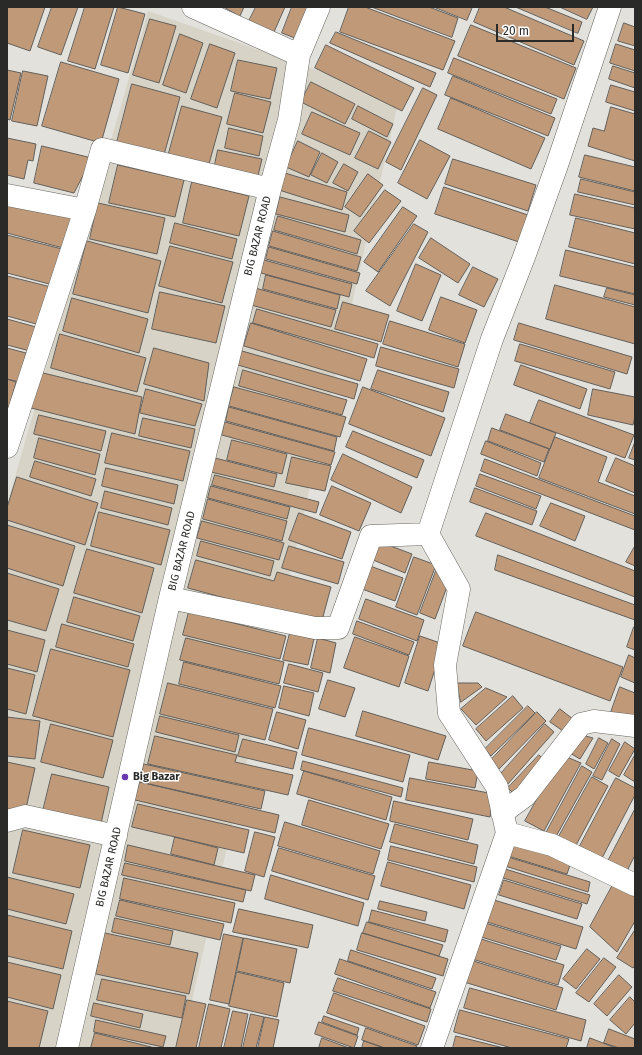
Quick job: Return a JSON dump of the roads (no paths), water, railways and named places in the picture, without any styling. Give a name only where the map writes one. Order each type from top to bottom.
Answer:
[{"type":"street","points":[[193,7],[299,55]]},
{"type":"street","name":"BIG BAZAR ROAD","points":[[67,1048],[170,598],[270,189],[289,120],[299,55],[318,7]]},
{"type":"street","points":[[504,823],[497,787],[449,713],[444,665],[459,589],[428,534],[492,339],[558,165],[610,7]]},
{"type":"street","points":[[7,447],[85,210],[102,148],[270,189]]},
{"type":"street","points":[[7,195],[85,210]]},
{"type":"street","points":[[170,598],[314,628],[338,628],[371,536],[428,534]]},
{"type":"street","points":[[432,1048],[504,823],[581,724],[594,721],[635,726]]},
{"type":"street","points":[[7,821],[25,816],[116,836]]},
{"type":"street","points":[[504,823],[635,885]]},
{"type":"place","name":"Big Bazar","points":[[125,777]]}]
